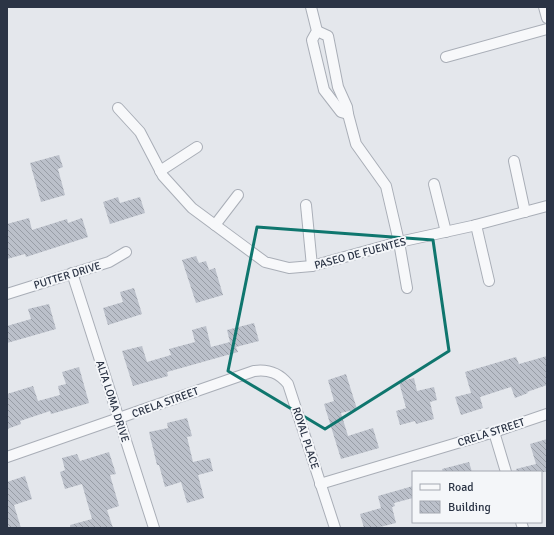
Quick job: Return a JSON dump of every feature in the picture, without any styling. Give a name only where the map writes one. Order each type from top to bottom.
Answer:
[{"type":"street","points":[[311,7],[317,31],[312,40],[324,90],[340,112],[348,114]]},
{"type":"street","points":[[544,7],[547,18]]},
{"type":"street","points":[[446,57],[547,29]]},
{"type":"street","points":[[317,31],[328,36],[338,87],[347,107],[356,144],[386,186],[399,242],[407,288]]},
{"type":"street","name":"PASEO DE FUENTES","points":[[118,108],[140,132],[163,176],[192,208],[265,262],[289,268],[312,266],[399,242],[476,225],[547,206]]},
{"type":"street","points":[[160,171],[197,147]]},
{"type":"street","points":[[514,161],[525,212]]},
{"type":"street","points":[[434,184],[446,232]]},
{"type":"street","points":[[215,225],[238,195]]},
{"type":"street","points":[[306,205],[312,266]]},
{"type":"street","points":[[476,225],[489,281]]},
{"type":"street","name":"PUTTER DRIVE","points":[[7,294],[109,262],[126,252]]},
{"type":"street","name":"ALTA LOMA DRIVE","points":[[72,273],[120,418],[154,528]]},
{"type":"street","name":"ROYAL PLACE","points":[[254,371],[267,370],[273,372],[279,375],[288,384],[335,528]]},
{"type":"street","name":"CRELA STREET","points":[[7,457],[254,371]]},
{"type":"street","name":"CRELA STREET","points":[[320,484],[494,432],[547,414]]},
{"type":"street","points":[[494,432],[506,471]]},
{"type":"highlighted area","points":[[257,227],[433,240],[449,351],[325,429],[228,371]]},
{"type":"building","points":[[59,155],[63,167],[58,169],[65,195],[41,202],[30,163]]},
{"type":"building","points":[[118,197],[120,203],[140,197],[145,213],[110,224],[103,202]]},
{"type":"building","points":[[29,218],[32,230],[67,219],[68,223],[82,218],[88,237],[26,257],[25,254],[7,259],[7,224]]},
{"type":"building","points":[[196,256],[199,263],[206,261],[209,270],[215,268],[223,295],[196,303],[182,260]]},
{"type":"building","points":[[134,288],[142,314],[108,325],[103,308],[123,302],[120,292]]},
{"type":"building","points":[[49,304],[56,329],[7,343],[7,326],[31,319],[28,309]]},
{"type":"building","points":[[254,323],[259,341],[236,347],[238,352],[167,372],[168,376],[133,386],[122,351],[142,346],[147,362],[171,355],[169,349],[195,342],[192,330],[206,326],[211,347],[230,342],[227,330]]},
{"type":"building","points":[[547,356],[547,385],[515,398],[511,387],[480,397],[483,408],[461,415],[455,397],[471,393],[465,372],[516,357],[519,364]]},
{"type":"building","points":[[79,367],[89,403],[51,414],[50,411],[20,421],[21,424],[7,429],[7,394],[33,386],[38,401],[60,395],[58,386],[66,384],[62,372]]},
{"type":"building","points":[[346,374],[357,409],[341,413],[348,436],[373,428],[379,448],[341,459],[324,404],[334,401],[328,380]]},
{"type":"building","points":[[414,378],[417,391],[434,387],[437,400],[430,402],[434,419],[416,424],[415,421],[400,425],[396,411],[406,408],[399,382]]},
{"type":"building","points":[[187,418],[192,436],[187,437],[193,462],[210,458],[213,471],[198,475],[204,498],[187,503],[181,482],[165,487],[159,465],[157,465],[149,432],[168,428],[167,423]]},
{"type":"building","points":[[547,439],[547,472],[517,471],[516,469],[536,464],[530,444]]},
{"type":"building","points":[[109,452],[116,474],[110,475],[119,506],[107,510],[113,528],[71,528],[70,525],[92,519],[82,484],[65,489],[60,472],[65,470],[62,458],[77,454],[80,461]]},
{"type":"building","points":[[469,462],[472,471],[443,471],[442,469]]},
{"type":"building","points":[[25,476],[32,499],[14,505],[21,528],[7,528],[7,482]]},
{"type":"building","points":[[412,486],[412,498],[394,503],[395,506],[392,507],[396,523],[376,528],[364,528],[360,514],[381,508],[378,496]]}]
